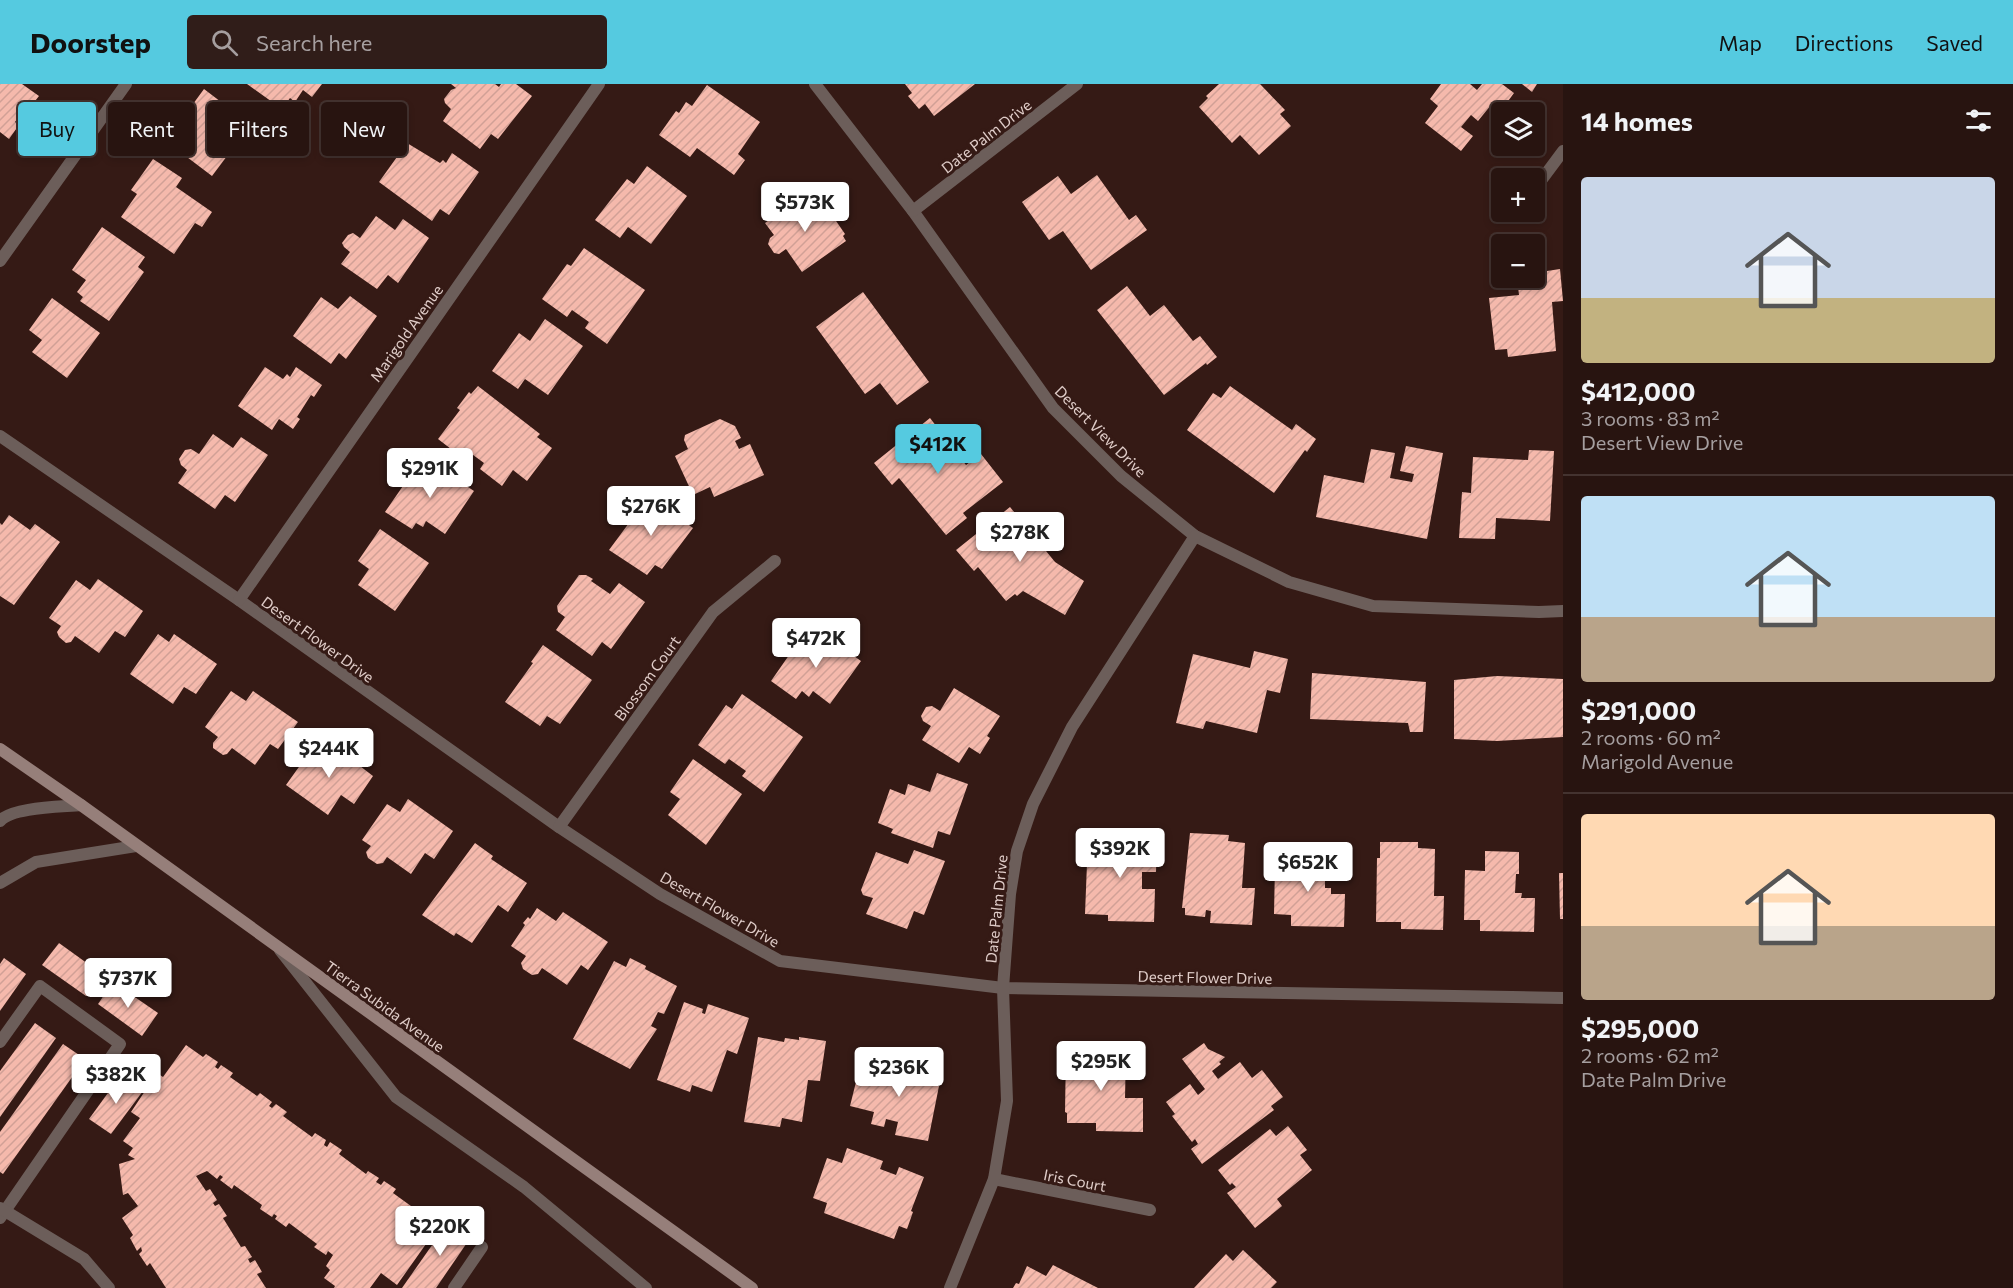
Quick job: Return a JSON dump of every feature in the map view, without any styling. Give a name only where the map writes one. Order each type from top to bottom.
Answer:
[{"type":"main road","name":"Tierra Subida Avenue","points":[[0,750],[81,805],[752,1288]]},
{"type":"street","points":[[0,261],[126,84]]},
{"type":"street","name":"Marigold Avenue","points":[[238,600],[599,84]]},
{"type":"street","name":"Desert View Drive","points":[[815,84],[913,211],[1053,408],[1121,477],[1195,536],[1289,582],[1373,606],[1563,611]]},
{"type":"street","name":"Date Palm Drive","points":[[913,211],[1077,84]]},
{"type":"street","points":[[1545,175],[1563,151]]},
{"type":"street","name":"Desert Flower Drive","points":[[0,436],[660,894],[780,961],[1003,988],[1563,998]]},
{"type":"street","name":"Date Palm Drive","points":[[950,1288],[994,1179],[1007,1101],[1003,988],[1010,894],[1017,851],[1033,804],[1072,727],[1195,536]]},
{"type":"street","name":"Blossom Court","points":[[559,826],[713,612],[776,561]]},
{"type":"street","points":[[0,821],[4,816],[20,812],[81,805]]},
{"type":"street","points":[[0,883],[36,862],[136,846]]},
{"type":"street","points":[[278,947],[396,1097],[524,1187],[646,1288]]},
{"type":"street","points":[[0,1042],[40,986],[120,1044],[1,1213],[84,1259],[109,1288]]},
{"type":"street","name":"Iris Court","points":[[994,1179],[1150,1210]]},
{"type":"street","points":[[454,1288],[482,1247]]},
{"type":"building","points":[[0,84],[22,84],[39,96],[34,102],[18,102],[18,118],[15,122],[18,126],[9,139],[0,132]]},
{"type":"building","points":[[247,84],[322,84],[312,97],[303,90],[295,102],[290,98],[287,102],[272,102]]},
{"type":"building","points":[[451,84],[495,84],[499,87],[501,84],[516,84],[532,96],[498,139],[491,134],[480,149],[443,121],[451,109],[444,99],[451,90],[456,88]]},
{"type":"building","points":[[905,84],[975,84],[934,116],[925,104],[919,109],[908,96],[912,93]]},
{"type":"building","points":[[1219,84],[1260,84],[1285,110],[1280,114],[1291,126],[1259,155],[1240,135],[1232,143],[1199,107],[1208,98],[1206,96]]},
{"type":"building","points":[[1441,84],[1470,84],[1477,90],[1482,84],[1502,84],[1514,93],[1507,102],[1491,102],[1478,121],[1471,115],[1461,127],[1473,136],[1461,151],[1425,123],[1438,106],[1430,99]]},
{"type":"building","points":[[1522,84],[1537,84],[1532,92]]},
{"type":"building","points":[[707,85],[760,122],[738,154],[745,160],[734,175],[697,148],[690,157],[659,135],[676,111],[679,113],[686,102],[692,106]]},
{"type":"building","points":[[204,89],[221,102],[207,102],[207,156],[227,156],[212,176],[186,156],[195,156],[194,102]]},
{"type":"building","points":[[407,143],[440,163],[443,160],[446,163],[452,153],[479,172],[449,215],[440,209],[432,221],[379,182],[398,156],[407,156]]},
{"type":"building","points":[[153,159],[182,178],[176,187],[212,212],[202,227],[195,223],[174,254],[121,217],[137,194],[131,190]]},
{"type":"building","points":[[647,166],[687,196],[651,244],[628,227],[620,238],[595,220],[627,179],[634,184]]},
{"type":"building","points":[[1097,175],[1129,220],[1136,215],[1147,230],[1091,270],[1063,231],[1049,240],[1022,202],[1058,176],[1071,194]]},
{"type":"building","points":[[802,197],[812,210],[823,202],[845,234],[843,236],[846,241],[802,272],[786,249],[779,254],[774,253],[768,244],[774,235],[765,223]]},
{"type":"building","points":[[376,216],[395,230],[403,219],[429,238],[398,283],[388,275],[377,289],[341,264],[350,252],[342,243],[348,235],[353,233],[360,238]]},
{"type":"building","points":[[102,227],[145,257],[138,267],[144,272],[109,321],[80,301],[83,297],[77,292],[86,280],[72,270]]},
{"type":"building","points":[[584,248],[645,290],[607,344],[585,328],[589,322],[572,310],[567,317],[542,299],[567,264],[571,266]]},
{"type":"building","points":[[1545,267],[1547,271],[1560,269],[1563,301],[1552,302],[1556,351],[1508,357],[1507,349],[1495,350],[1489,298],[1519,295],[1518,288],[1545,288]]},
{"type":"building","points":[[1127,286],[1150,316],[1164,305],[1193,341],[1200,336],[1217,357],[1164,395],[1097,310]]},
{"type":"building","points":[[863,292],[929,382],[897,405],[880,383],[865,394],[816,327]]},
{"type":"building","points":[[350,296],[377,316],[346,359],[339,353],[331,364],[293,336],[321,297],[338,309]]},
{"type":"building","points":[[52,298],[100,333],[67,378],[32,352],[42,340],[29,330]]},
{"type":"building","points":[[545,319],[583,346],[548,395],[525,379],[518,389],[492,371],[519,333],[530,341]]},
{"type":"building","points":[[265,367],[283,379],[287,374],[290,377],[296,367],[322,385],[314,397],[311,395],[297,417],[300,419],[293,429],[279,419],[272,430],[238,406]]},
{"type":"building","points":[[478,386],[540,434],[537,437],[552,448],[527,481],[513,470],[502,486],[480,469],[484,463],[469,452],[464,459],[438,439],[460,410],[457,408],[469,392],[471,394]]},
{"type":"building","points":[[1230,386],[1292,430],[1296,424],[1316,439],[1307,452],[1305,450],[1274,493],[1187,430],[1213,393],[1221,398]]},
{"type":"building","points":[[930,418],[966,465],[981,454],[1003,482],[963,513],[967,518],[946,535],[899,478],[892,485],[874,463]]},
{"type":"building","points":[[720,419],[735,426],[741,438],[735,441],[739,449],[750,444],[764,475],[714,497],[710,487],[693,495],[675,456],[688,449],[684,440],[685,435]]},
{"type":"building","points":[[213,434],[233,448],[241,437],[268,455],[235,502],[225,495],[215,509],[178,483],[187,470],[181,465],[179,459],[185,450],[191,449],[199,454]]},
{"type":"building","points":[[1406,446],[1443,453],[1427,539],[1316,517],[1324,475],[1364,483],[1371,449],[1395,453],[1390,478],[1412,482],[1414,474],[1400,471]]},
{"type":"building","points":[[1529,450],[1554,451],[1550,521],[1496,518],[1495,539],[1459,538],[1462,492],[1471,493],[1473,457],[1528,460]]},
{"type":"building","points":[[432,463],[474,491],[445,534],[426,521],[423,527],[416,523],[412,529],[385,512],[416,467],[425,473]]},
{"type":"building","points":[[649,496],[693,528],[662,569],[655,565],[647,575],[609,550]]},
{"type":"building","points":[[1010,507],[1055,562],[1084,581],[1065,615],[1023,591],[1006,601],[978,567],[974,571],[956,550]]},
{"type":"building","points":[[9,515],[30,530],[35,524],[60,542],[14,605],[0,596],[0,523],[2,525]]},
{"type":"building","points":[[380,529],[429,563],[395,611],[358,585],[369,569],[358,561]]},
{"type":"building","points":[[579,575],[586,575],[593,579],[591,581],[610,594],[619,583],[645,602],[611,649],[602,642],[592,656],[556,630],[565,617],[558,612],[557,606]]},
{"type":"building","points":[[98,579],[143,611],[125,637],[115,631],[99,653],[75,636],[71,642],[66,643],[57,632],[61,626],[49,618],[76,580],[90,590]]},
{"type":"building","points":[[818,631],[861,661],[830,704],[813,691],[809,697],[802,691],[796,699],[771,681],[801,638],[808,644]]},
{"type":"building","points":[[158,634],[169,642],[174,634],[217,664],[196,694],[184,687],[173,704],[130,674]]},
{"type":"building","points":[[543,645],[592,680],[560,724],[547,716],[540,726],[505,702]]},
{"type":"building","points":[[1254,651],[1288,659],[1280,693],[1267,690],[1257,733],[1206,721],[1203,729],[1176,723],[1193,654],[1250,668]]},
{"type":"building","points":[[1312,673],[1426,682],[1423,732],[1410,732],[1408,723],[1310,719]]},
{"type":"building","points":[[1497,676],[1563,679],[1563,737],[1497,741],[1454,739],[1454,680]]},
{"type":"building","points":[[954,688],[1000,716],[987,736],[990,738],[980,754],[969,747],[959,763],[922,740],[931,726],[923,721],[921,716],[926,707],[932,706],[940,711]]},
{"type":"building","points":[[231,691],[246,701],[253,691],[298,722],[278,749],[270,744],[255,765],[232,748],[223,755],[213,748],[213,743],[218,737],[205,727]]},
{"type":"building","points":[[742,694],[803,737],[764,792],[742,776],[746,771],[729,759],[725,764],[698,745],[726,705],[732,709]]},
{"type":"building","points":[[330,743],[373,776],[354,804],[341,795],[328,815],[286,785],[311,750],[321,756]]},
{"type":"building","points":[[693,759],[742,794],[706,845],[668,815],[680,799],[670,792]]},
{"type":"building","points":[[937,773],[968,784],[950,835],[938,831],[933,848],[891,833],[893,829],[878,823],[890,789],[905,795],[908,784],[930,792]]},
{"type":"building","points":[[408,799],[453,831],[434,859],[425,853],[411,874],[387,857],[383,863],[377,864],[368,858],[366,852],[371,846],[362,840],[387,804],[400,812]]},
{"type":"building","points":[[1190,833],[1229,835],[1228,841],[1245,843],[1242,888],[1255,888],[1252,925],[1210,923],[1211,911],[1206,910],[1205,917],[1185,915],[1185,908],[1182,908]]},
{"type":"building","points":[[1088,838],[1157,840],[1156,872],[1142,872],[1142,889],[1155,889],[1154,922],[1108,921],[1108,915],[1085,914]]},
{"type":"building","points":[[1380,842],[1418,842],[1418,848],[1435,849],[1434,896],[1444,896],[1443,930],[1401,929],[1401,922],[1376,922],[1377,858],[1380,858]]},
{"type":"building","points":[[475,843],[493,856],[491,859],[527,883],[508,912],[498,905],[472,943],[456,933],[454,936],[422,915]]},
{"type":"building","points":[[914,850],[945,861],[924,915],[914,911],[907,929],[866,914],[873,898],[863,895],[861,890],[876,852],[908,864]]},
{"type":"building","points":[[1301,850],[1329,850],[1329,868],[1325,868],[1325,888],[1331,888],[1331,894],[1345,894],[1344,927],[1291,926],[1291,915],[1274,914],[1275,865],[1301,865]]},
{"type":"building","points":[[1485,851],[1519,852],[1519,874],[1516,874],[1515,893],[1522,893],[1521,898],[1535,898],[1534,932],[1480,931],[1480,920],[1464,920],[1465,870],[1485,871]]},
{"type":"building","points":[[1559,873],[1563,873],[1563,919],[1560,919]]},
{"type":"building","points":[[537,908],[556,921],[563,912],[608,942],[588,970],[581,965],[567,985],[542,968],[538,974],[532,975],[523,969],[521,963],[526,956],[511,946],[525,925],[523,923],[528,917],[530,919]]},
{"type":"building","points":[[59,943],[102,974],[86,996],[42,965]]},
{"type":"building","points":[[4,958],[26,974],[0,1011],[0,964]]},
{"type":"building","points":[[630,958],[677,986],[664,1014],[658,1012],[651,1026],[657,1029],[630,1069],[573,1039],[614,961],[626,967]]},
{"type":"building","points":[[113,982],[158,1013],[142,1036],[98,1004]]},
{"type":"building","points":[[684,1002],[703,1009],[702,1013],[705,1014],[708,1004],[749,1018],[737,1054],[727,1050],[712,1092],[692,1085],[690,1092],[657,1080]]},
{"type":"building","points":[[35,1023],[56,1038],[0,1117],[0,1071]]},
{"type":"building","points":[[758,1037],[784,1042],[785,1038],[799,1040],[799,1037],[826,1041],[820,1081],[808,1080],[802,1122],[782,1118],[780,1127],[744,1122]]},
{"type":"building","points":[[1204,1043],[1208,1049],[1225,1057],[1219,1062],[1221,1064],[1212,1071],[1218,1079],[1240,1062],[1252,1078],[1262,1070],[1283,1097],[1271,1106],[1274,1110],[1202,1164],[1191,1149],[1198,1144],[1195,1139],[1192,1142],[1172,1116],[1175,1114],[1166,1102],[1190,1084],[1198,1095],[1205,1089],[1182,1059]]},
{"type":"building","points":[[63,1044],[85,1059],[3,1174],[0,1172],[0,1132]]},
{"type":"building","points":[[186,1045],[203,1057],[206,1054],[218,1062],[215,1067],[218,1069],[221,1065],[233,1073],[230,1077],[257,1096],[260,1093],[272,1102],[269,1106],[272,1108],[276,1104],[287,1112],[283,1116],[312,1137],[315,1133],[326,1140],[324,1145],[327,1147],[330,1142],[342,1150],[339,1154],[366,1174],[368,1171],[379,1178],[376,1182],[381,1185],[384,1181],[396,1189],[393,1193],[422,1214],[425,1210],[436,1219],[433,1223],[438,1227],[397,1285],[381,1273],[370,1288],[334,1288],[335,1286],[324,1278],[330,1270],[326,1266],[333,1255],[328,1251],[326,1255],[314,1247],[317,1244],[289,1223],[286,1227],[275,1219],[277,1216],[274,1214],[272,1217],[260,1209],[262,1205],[234,1185],[232,1189],[220,1180],[223,1177],[220,1175],[217,1179],[207,1171],[196,1176],[206,1191],[210,1189],[217,1200],[213,1203],[215,1206],[219,1204],[227,1216],[223,1218],[241,1247],[245,1246],[252,1257],[248,1259],[250,1263],[255,1260],[262,1272],[257,1274],[266,1288],[166,1288],[150,1263],[147,1266],[139,1254],[142,1251],[141,1247],[137,1251],[130,1238],[133,1235],[122,1218],[138,1206],[128,1193],[123,1195],[119,1164],[135,1159],[128,1155],[133,1148],[123,1141],[140,1118],[131,1112],[157,1073],[163,1077]]},
{"type":"building","points":[[1066,1050],[1126,1051],[1125,1098],[1143,1098],[1143,1132],[1096,1131],[1096,1123],[1067,1123],[1065,1112]]},
{"type":"building","points":[[890,1057],[913,1063],[930,1075],[928,1083],[939,1086],[928,1141],[895,1135],[898,1122],[886,1119],[884,1127],[871,1124],[874,1112],[850,1106],[856,1082],[868,1085],[868,1072],[885,1070]]},
{"type":"building","points":[[121,1075],[143,1091],[111,1134],[89,1119]]},
{"type":"building","points":[[1288,1126],[1307,1150],[1300,1155],[1312,1170],[1277,1199],[1282,1206],[1255,1228],[1227,1193],[1236,1187],[1232,1183],[1230,1185],[1218,1170],[1270,1129],[1276,1136]]},
{"type":"building","points":[[847,1148],[883,1161],[880,1169],[896,1175],[899,1167],[924,1177],[907,1229],[899,1226],[894,1239],[824,1213],[827,1203],[813,1198],[827,1158],[842,1163]]},
{"type":"building","points":[[451,1218],[473,1234],[436,1288],[402,1288]]},
{"type":"building","points":[[1243,1250],[1277,1282],[1271,1288],[1194,1288],[1226,1254],[1233,1261]]},
{"type":"building","points":[[1053,1265],[1098,1288],[1013,1288],[1016,1283],[1019,1284],[1027,1266],[1046,1276]]}]
